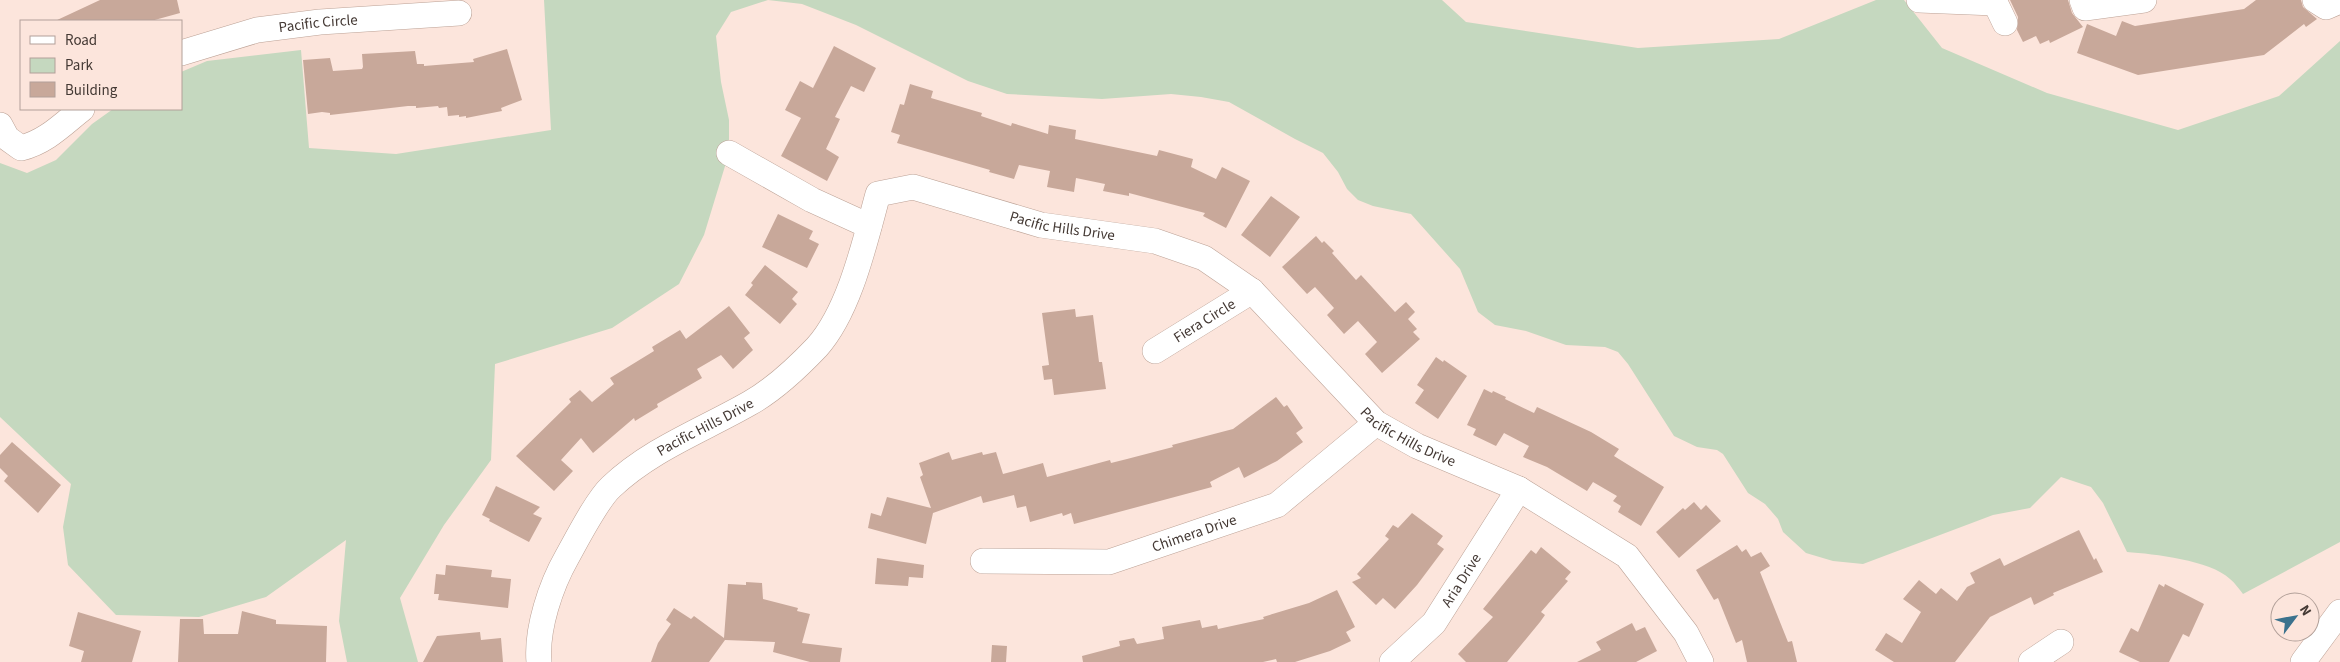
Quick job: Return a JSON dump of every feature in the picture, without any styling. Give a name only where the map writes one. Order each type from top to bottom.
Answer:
[{"type":"street","points":[[1919,0],[1998,9]]},
{"type":"street","points":[[2082,0],[2085,8],[2144,0]]},
{"type":"street","points":[[2315,0],[2326,7],[2340,2]]},
{"type":"street","name":"Pacific Circle","points":[[182,52],[257,30],[320,22],[459,13]]},
{"type":"street","points":[[0,125],[7,138],[22,148],[34,145],[46,138],[81,110]]},
{"type":"street","points":[[729,153],[812,200],[869,226]]},
{"type":"street","name":"Pacific Hills Drive","points":[[539,662],[544,614],[559,571],[610,488],[647,458],[752,402],[791,373],[818,345],[840,310],[856,272],[878,194],[914,187],[1040,225],[1155,241],[1204,258],[1252,291],[1376,423],[1417,446],[1519,489],[1627,556],[1686,633],[1701,662]]},
{"type":"street","name":"Fiera Circle","points":[[1155,350],[1252,291]]},
{"type":"street","name":"Chimera Drive","points":[[983,561],[1108,562],[1277,505],[1376,423]]},
{"type":"street","name":"Aria Drive","points":[[1392,662],[1434,622],[1519,489]]},
{"type":"street","points":[[2303,662],[2339,616]]},
{"type":"street","points":[[2031,662],[2061,642]]},
{"type":"green space","points":[[544,0],[768,0],[731,12],[716,36],[721,82],[729,120],[729,153],[704,235],[679,284],[612,328],[495,364],[491,460],[444,525],[400,598],[418,662],[347,662],[339,621],[346,540],[266,597],[199,617],[116,615],[68,565],[63,527],[71,484],[0,417],[0,163],[27,173],[56,160],[92,124],[112,110],[182,110],[182,72],[207,61],[301,50],[309,148],[396,154],[551,130]]},
{"type":"green space","points":[[768,0],[1442,0],[1466,22],[1638,48],[1779,39],[1876,0],[1904,0],[1942,48],[2047,93],[2178,130],[2279,96],[2340,41],[2340,542],[2243,594],[2230,579],[2221,572],[2209,567],[2181,559],[2127,552],[2103,503],[2091,487],[2061,477],[2030,508],[1993,515],[1863,564],[1833,561],[1806,553],[1783,532],[1778,519],[1765,504],[1748,493],[1723,454],[1717,450],[1697,447],[1674,436],[1628,364],[1618,352],[1605,347],[1566,345],[1526,331],[1495,325],[1478,312],[1460,269],[1411,214],[1373,206],[1358,200],[1347,189],[1338,172],[1323,153],[1229,102],[1171,94],[1102,99],[1007,94],[968,81],[856,25],[802,4]]},
{"type":"building","points":[[100,0],[177,0],[180,13],[155,20],[57,20]]},
{"type":"building","points":[[2010,0],[2068,0],[2072,13],[2083,27],[2050,43],[2049,40],[2040,44],[2036,36],[2023,42],[2017,30],[2018,17]]},
{"type":"building","points":[[2256,0],[2301,0],[2303,7],[2317,19],[2306,27],[2304,24],[2264,55],[2138,75],[2077,53],[2087,24],[2116,36],[2122,21],[2135,26],[2244,9]]},
{"type":"building","points":[[834,46],[876,68],[864,92],[851,86],[835,117],[840,119],[826,149],[839,157],[827,181],[781,156],[801,118],[785,110],[800,81],[813,88]]},
{"type":"building","points":[[507,49],[522,100],[501,108],[502,111],[466,118],[466,116],[459,117],[459,115],[448,116],[447,107],[416,108],[416,106],[408,106],[330,115],[330,113],[322,112],[308,114],[303,60],[330,58],[333,71],[362,69],[362,54],[415,51],[417,64],[424,64],[424,66],[474,62],[473,59]]},
{"type":"building","points":[[910,84],[933,91],[931,98],[982,113],[981,116],[1011,126],[1012,123],[1048,134],[1049,125],[1076,130],[1075,139],[1157,156],[1159,150],[1193,159],[1191,167],[1216,179],[1222,167],[1250,181],[1226,228],[1203,216],[1205,213],[1129,193],[1129,196],[1103,191],[1105,184],[1076,178],[1074,192],[1047,187],[1050,171],[1019,165],[1014,179],[989,172],[990,170],[897,143],[900,135],[891,132],[900,104],[904,105]]},
{"type":"building","points":[[1271,196],[1300,217],[1270,257],[1241,235]]},
{"type":"building","points":[[778,214],[813,231],[809,239],[819,244],[807,268],[762,247]]},
{"type":"building","points":[[1316,236],[1322,243],[1324,241],[1334,251],[1332,253],[1356,280],[1361,275],[1395,312],[1406,302],[1415,312],[1408,319],[1417,329],[1413,332],[1420,339],[1382,373],[1365,354],[1377,342],[1358,321],[1344,334],[1327,315],[1334,308],[1315,287],[1307,294],[1282,267]]},
{"type":"building","points":[[765,265],[798,292],[792,299],[797,304],[780,324],[745,295],[753,285],[751,283]]},
{"type":"building","points":[[729,306],[750,333],[744,338],[753,350],[733,369],[721,355],[697,369],[702,378],[657,404],[658,407],[635,421],[634,418],[593,453],[581,438],[561,460],[573,471],[554,491],[516,456],[571,402],[569,399],[580,390],[592,402],[614,384],[610,378],[654,351],[652,347],[680,330],[686,339]]},
{"type":"building","points":[[1075,309],[1076,317],[1093,315],[1099,362],[1102,362],[1106,389],[1054,395],[1052,379],[1044,380],[1042,366],[1049,365],[1042,313]]},
{"type":"building","points":[[1436,357],[1443,362],[1444,360],[1467,376],[1438,419],[1415,403],[1424,390],[1417,385]]},
{"type":"building","points":[[1484,389],[1506,397],[1505,399],[1534,413],[1537,407],[1591,432],[1619,449],[1614,456],[1664,487],[1641,526],[1618,512],[1621,506],[1613,501],[1617,496],[1593,482],[1587,491],[1547,467],[1523,457],[1529,446],[1504,433],[1496,446],[1473,435],[1476,429],[1467,425]]},
{"type":"building","points":[[1276,397],[1284,407],[1287,405],[1303,428],[1296,433],[1303,442],[1277,461],[1244,478],[1239,467],[1210,482],[1212,487],[1074,524],[1071,513],[1063,516],[1062,513],[1030,522],[1026,506],[1017,508],[1014,495],[983,503],[981,496],[933,513],[926,544],[868,528],[871,513],[881,516],[887,497],[931,508],[920,477],[923,475],[919,463],[949,452],[952,460],[982,452],[983,455],[996,452],[1003,474],[1043,463],[1047,477],[1110,460],[1111,463],[1127,459],[1233,429]]},
{"type":"building","points":[[12,442],[61,485],[38,513],[4,481],[8,476],[0,468],[0,455]]},
{"type":"building","points":[[496,486],[540,507],[533,514],[542,518],[529,542],[489,521],[490,519],[482,515]]},
{"type":"building","points":[[1694,502],[1701,510],[1706,505],[1721,521],[1679,558],[1656,532],[1683,508],[1685,510]]},
{"type":"building","points":[[1412,513],[1443,536],[1437,544],[1444,549],[1417,585],[1395,609],[1383,598],[1376,605],[1352,582],[1361,578],[1357,574],[1389,539],[1385,536],[1393,525],[1398,528]]},
{"type":"building","points":[[2079,530],[2094,560],[2096,558],[2103,572],[2053,593],[2054,595],[2034,605],[2031,597],[1990,617],[1955,662],[1894,662],[1875,650],[1886,633],[1902,643],[1921,612],[1903,599],[1919,580],[1936,594],[1941,588],[1957,601],[1967,587],[1975,583],[1970,573],[2000,558],[2004,566]]},
{"type":"building","points":[[1737,545],[1742,552],[1746,549],[1751,557],[1761,552],[1770,566],[1760,572],[1788,642],[1792,641],[1797,662],[1747,662],[1742,640],[1736,643],[1718,598],[1714,600],[1696,570]]},
{"type":"building","points":[[1541,547],[1571,572],[1565,579],[1568,581],[1541,612],[1545,615],[1507,662],[1466,662],[1458,654],[1493,617],[1483,609],[1531,550],[1536,554]]},
{"type":"building","points":[[877,558],[924,565],[923,578],[909,577],[908,586],[875,584]]},
{"type":"building","points":[[446,565],[492,570],[491,577],[511,579],[508,608],[438,600],[439,594],[434,594],[436,574],[445,575]]},
{"type":"building","points":[[746,582],[762,583],[763,599],[798,608],[797,611],[810,614],[802,643],[842,648],[840,662],[810,662],[773,652],[775,642],[725,640],[709,662],[651,662],[658,643],[671,624],[666,620],[674,608],[691,619],[694,616],[724,638],[728,584],[746,585]]},
{"type":"building","points":[[2159,584],[2164,587],[2165,584],[2204,604],[2189,637],[2183,634],[2169,662],[2140,662],[2119,652],[2131,628],[2138,632]]},
{"type":"building","points":[[1337,590],[1355,627],[1346,632],[1351,641],[1330,651],[1295,662],[1277,662],[1276,659],[1263,662],[1083,662],[1082,656],[1120,646],[1119,641],[1134,638],[1137,644],[1164,639],[1162,627],[1200,620],[1202,628],[1217,625],[1218,629],[1264,619],[1263,617],[1309,603]]},
{"type":"building","points":[[242,611],[276,620],[276,624],[327,626],[326,662],[178,662],[180,619],[203,619],[204,634],[238,634]]},
{"type":"building","points":[[78,612],[141,631],[132,662],[81,662],[84,651],[69,646]]},
{"type":"building","points":[[1632,623],[1636,631],[1645,627],[1657,651],[1636,662],[1577,662],[1601,650],[1596,642]]},
{"type":"building","points":[[480,632],[481,640],[501,638],[503,662],[423,662],[437,636]]},
{"type":"building","points":[[992,645],[1007,646],[1006,662],[991,662]]}]
